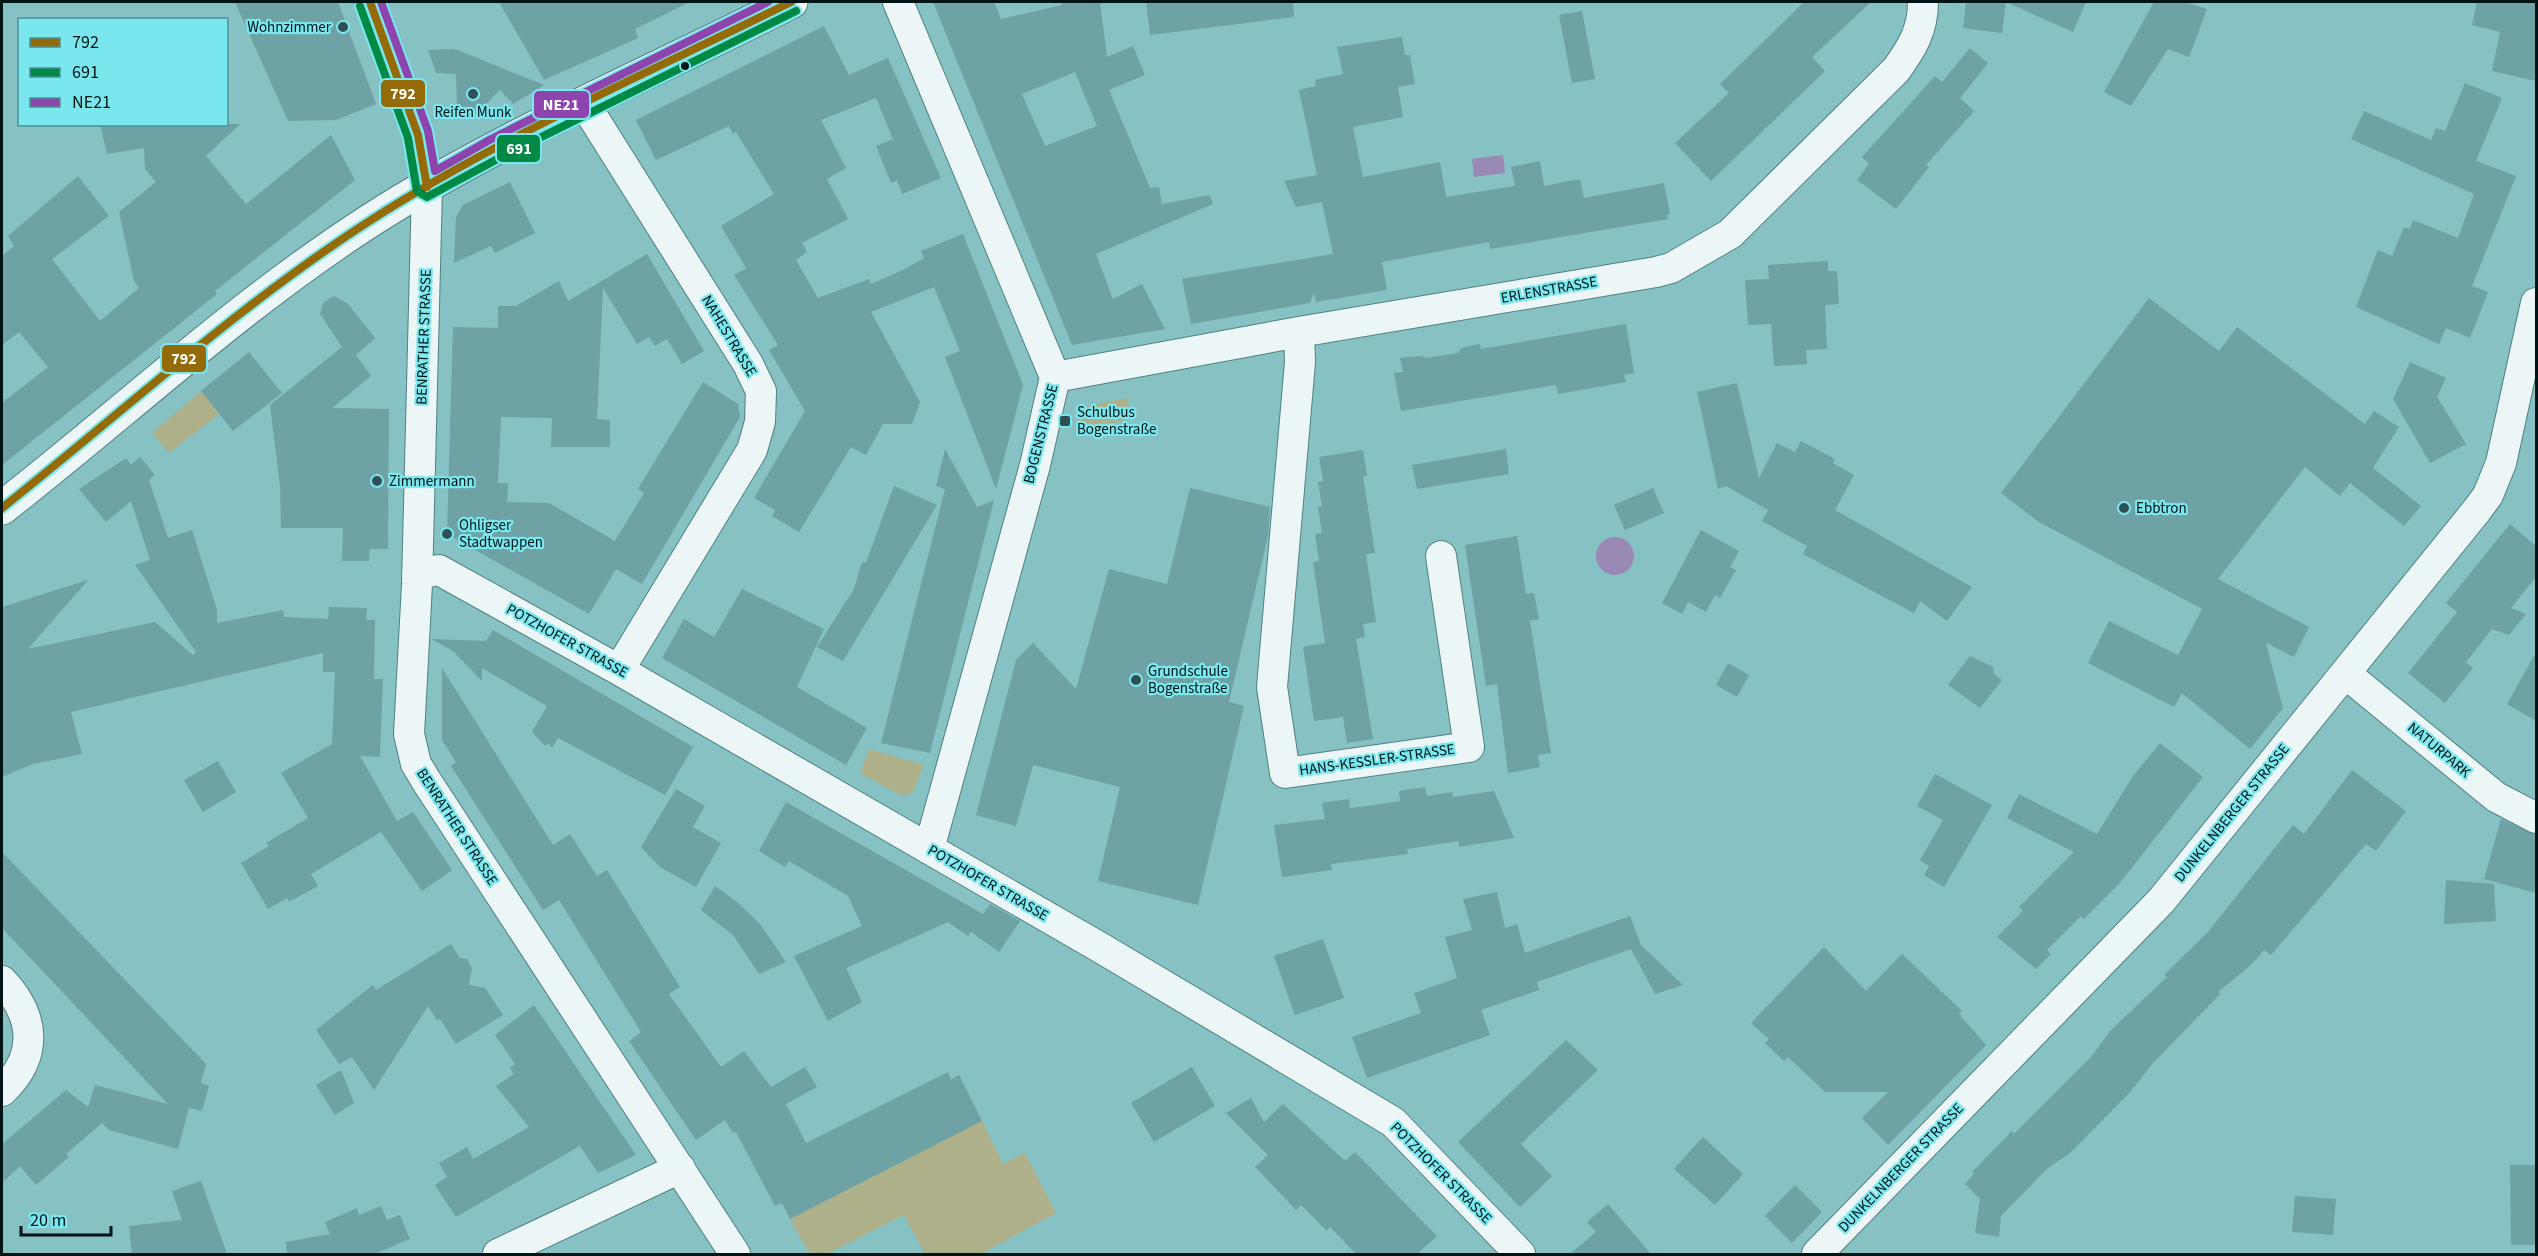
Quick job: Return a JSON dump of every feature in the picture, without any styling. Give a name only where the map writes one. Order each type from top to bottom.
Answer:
[{"type":"main road","points":[[2,508],[233,318],[372,219],[498,147],[791,2]]},
{"type":"street","name":"BENRATHER STRASSE","points":[[370,2],[418,135],[427,187],[417,573],[409,734],[416,764],[735,1254]]},
{"type":"street","name":"BOGENSTRASSE","points":[[898,2],[1055,377],[1035,465],[929,849]]},
{"type":"street","name":"ERLENSTRASSE","points":[[1055,377],[1671,268],[1730,234],[1896,70],[1915,43],[1923,20],[1923,2]]},
{"type":"street","name":"NAHESTRASSE","points":[[585,104],[748,364],[761,392],[760,422],[752,450],[619,670]]},
{"type":"street","name":"DUNKELNBERGER STRASSE","points":[[1817,1254],[2161,901],[2488,495],[2501,463],[2536,303]]},
{"type":"street","name":"HANS-KESSLER-STRASSE","points":[[1299,332],[1300,362],[1272,687],[1285,773],[1468,747],[1441,556]]},
{"type":"street","name":"POTZHOFER STRASSE","points":[[417,573],[440,570],[619,670],[1111,954],[1392,1122],[1520,1254]]},
{"type":"street","name":"NATURPARK","points":[[2346,674],[2496,797],[2510,807],[2536,818]]},
{"type":"street","points":[[2,981],[23,1008],[29,1030],[26,1054],[15,1077],[2,1091]]},
{"type":"street","points":[[498,1254],[680,1168]]},
{"type":"green space","points":[[201,391],[219,414],[169,453],[152,433]]},
{"type":"green space","points":[[1127,398],[1131,419],[1074,431],[1080,407]]},
{"type":"green space","points":[[869,749],[924,765],[913,792],[902,796],[860,773]]},
{"type":"green space","points":[[982,1121],[1003,1164],[1025,1153],[1056,1213],[981,1254],[925,1254],[904,1215],[827,1254],[810,1254],[790,1219]]},
{"type":"shaded area","points":[[1503,155],[1505,173],[1474,177],[1472,159]]},
{"type":"shaded area","points":[[1615,537],[1628,543],[1634,556],[1628,569],[1615,575],[1602,569],[1596,556],[1602,543]]},
{"type":"building","points":[[235,2],[338,2],[376,104],[336,120],[288,121]]},
{"type":"building","points":[[499,2],[690,2],[635,29],[638,38],[544,80]]},
{"type":"building","points":[[933,2],[994,2],[1001,19],[1062,5],[1062,2],[1100,2],[1107,57],[1133,46],[1145,75],[1109,90],[1150,188],[1159,187],[1162,204],[1210,195],[1213,204],[1096,254],[1113,299],[1142,284],[1165,329],[1072,345]],"holes":[[[1075,72],[1097,126],[1045,146],[1022,94]]]},
{"type":"building","points":[[1146,2],[1293,2],[1294,17],[1150,35]]},
{"type":"building","points":[[1804,2],[1871,2],[1812,57],[1825,71],[1711,181],[1675,143],[1729,93],[1720,84]]},
{"type":"building","points":[[1966,2],[2006,2],[2002,33],[1963,28]]},
{"type":"building","points":[[2006,2],[2086,2],[2073,32]]},
{"type":"building","points":[[2154,2],[2184,2],[2207,9],[2189,57],[2168,49],[2131,106],[2104,92]]},
{"type":"building","points":[[2477,2],[2536,2],[2536,81],[2492,71],[2500,32],[2472,25]]},
{"type":"building","points":[[1582,11],[1595,79],[1572,83],[1559,15]]},
{"type":"building","points":[[824,26],[849,75],[888,58],[941,178],[902,194],[897,180],[891,183],[876,146],[893,139],[876,98],[821,120],[846,168],[827,179],[848,219],[802,243],[807,252],[796,260],[818,298],[869,279],[871,284],[903,270],[924,258],[921,251],[963,234],[1023,385],[996,489],[945,357],[960,351],[934,287],[871,312],[920,402],[912,424],[883,424],[866,455],[851,447],[799,532],[772,516],[775,510],[754,498],[805,411],[769,350],[778,345],[734,275],[746,268],[721,226],[774,194],[736,132],[733,134],[729,126],[656,160],[636,120]]},
{"type":"building","points":[[1402,37],[1405,55],[1410,55],[1415,84],[1398,87],[1403,117],[1353,127],[1363,177],[1440,162],[1446,197],[1515,186],[1511,167],[1540,161],[1544,186],[1580,179],[1584,198],[1664,183],[1670,214],[1667,215],[1668,219],[1490,249],[1489,242],[1382,262],[1387,290],[1316,302],[1314,292],[1310,303],[1191,324],[1182,279],[1333,254],[1322,202],[1296,207],[1284,181],[1317,175],[1299,90],[1316,86],[1315,80],[1343,74],[1337,47]]},
{"type":"building","points":[[1970,48],[1988,63],[1960,98],[1974,111],[1926,165],[1929,167],[1896,209],[1857,180],[1869,164],[1862,157],[1935,76],[1942,82]]},
{"type":"building","points":[[454,49],[544,85],[513,104],[500,90],[475,115],[457,108],[456,74],[436,73],[428,50]]},
{"type":"building","points":[[2465,83],[2502,98],[2476,161],[2516,176],[2472,286],[2488,292],[2470,338],[2446,328],[2439,344],[2356,307],[2378,250],[2392,256],[2404,227],[2410,229],[2413,220],[2458,238],[2474,194],[2351,139],[2364,111],[2431,140],[2436,128],[2445,131]]},
{"type":"building","points":[[228,124],[240,124],[206,156],[246,204],[331,135],[355,180],[215,291],[217,294],[2,465],[2,403],[48,367],[19,332],[2,345],[2,256],[14,246],[8,236],[78,176],[109,216],[52,259],[100,321],[139,288],[134,281],[119,212],[156,182],[145,169],[144,148],[107,154],[100,126],[228,126]]},
{"type":"building","points":[[510,182],[535,233],[495,253],[491,246],[454,263],[456,217],[463,205]]},
{"type":"building","points":[[647,254],[704,351],[682,364],[667,339],[655,346],[649,337],[637,344],[603,288],[597,419],[610,420],[610,447],[551,447],[552,418],[501,417],[498,483],[508,483],[507,502],[549,503],[615,541],[644,493],[638,489],[703,382],[738,404],[740,417],[642,584],[616,569],[589,614],[447,534],[453,327],[498,328],[498,306],[516,306],[559,281],[568,301]]},
{"type":"building","points":[[1828,261],[1828,271],[1837,271],[1839,304],[1825,305],[1827,349],[1806,350],[1807,364],[1774,366],[1771,324],[1748,325],[1745,280],[1769,279],[1768,265]]},
{"type":"building","points":[[334,296],[348,304],[375,338],[356,355],[371,376],[332,408],[389,409],[388,549],[370,549],[369,561],[342,561],[343,528],[281,528],[280,486],[270,405],[342,347],[320,314],[323,303]]},
{"type":"building","points":[[2149,298],[2219,351],[2237,327],[2365,424],[2374,411],[2399,427],[2373,468],[2421,506],[2404,526],[2350,483],[2340,496],[2305,467],[2218,579],[2309,627],[2294,657],[2266,643],[2283,708],[2250,749],[2182,693],[2174,707],[2088,663],[2109,621],[2178,655],[2202,609],[2039,522],[2001,493]]},
{"type":"building","points":[[1626,324],[1634,373],[1624,375],[1626,382],[1558,394],[1556,385],[1401,411],[1394,373],[1403,372],[1400,358],[1420,356],[1427,358],[1458,353],[1461,348],[1480,344],[1481,349]]},
{"type":"building","points":[[249,352],[282,393],[233,431],[201,391]]},
{"type":"building","points":[[2410,362],[2446,378],[2437,397],[2466,444],[2430,463],[2393,399]]},
{"type":"building","points":[[1737,383],[1759,478],[1777,443],[1795,452],[1801,441],[1835,459],[1833,463],[1854,475],[1835,510],[1972,587],[1947,621],[1920,601],[1914,613],[1803,554],[1807,546],[1762,521],[1768,510],[1726,486],[1718,489],[1697,392]]},
{"type":"building","points":[[945,449],[977,507],[994,500],[930,753],[881,743],[945,489],[936,486]]},
{"type":"building","points":[[1506,449],[1509,474],[1417,489],[1412,465]]},
{"type":"building","points":[[1363,450],[1367,476],[1363,476],[1375,553],[1366,554],[1376,622],[1363,624],[1365,637],[1356,639],[1373,739],[1347,743],[1343,717],[1314,721],[1303,647],[1325,643],[1313,562],[1319,561],[1315,534],[1322,533],[1318,507],[1322,506],[1318,482],[1323,481],[1319,457]]},
{"type":"building","points":[[140,457],[155,475],[149,480],[168,538],[192,530],[217,610],[217,623],[283,610],[284,617],[328,619],[329,607],[367,608],[366,620],[375,620],[374,679],[383,679],[380,757],[360,756],[397,821],[413,812],[452,870],[422,891],[381,832],[311,874],[318,886],[289,902],[287,898],[268,909],[241,863],[269,846],[266,843],[308,818],[281,773],[332,744],[335,672],[323,672],[323,653],[71,712],[82,754],[33,764],[2,777],[2,607],[88,580],[28,649],[155,622],[193,655],[196,652],[135,565],[150,560],[131,501],[106,522],[79,489],[126,458],[131,465]]},
{"type":"building","points":[[894,486],[937,505],[843,661],[817,647],[854,589],[862,562],[866,563]]},
{"type":"building","points":[[1190,488],[1270,507],[1268,536],[1229,702],[1244,706],[1198,905],[1098,881],[1120,787],[1033,765],[1016,826],[976,815],[1016,660],[1033,643],[1076,689],[1109,569],[1167,584]]},
{"type":"building","points":[[1653,488],[1664,513],[1625,530],[1614,505]]},
{"type":"building","points":[[2510,524],[2536,546],[2536,577],[2511,608],[2526,614],[2509,635],[2492,629],[2466,662],[2473,668],[2445,703],[2408,673],[2457,612],[2446,603]]},
{"type":"building","points":[[1701,530],[1739,551],[1730,567],[1736,570],[1720,598],[1715,595],[1706,612],[1688,602],[1682,614],[1662,603]]},
{"type":"building","points":[[1517,536],[1526,594],[1534,593],[1539,619],[1530,621],[1551,753],[1538,755],[1540,767],[1508,773],[1497,684],[1486,686],[1465,545]]},
{"type":"building","points":[[742,589],[824,629],[797,687],[867,728],[846,765],[662,658],[684,619],[714,637]]},
{"type":"building","points":[[493,630],[693,747],[665,795],[558,738],[552,748],[548,743],[545,746],[532,732],[547,706],[482,668],[482,681],[453,651],[431,639],[486,641]]},
{"type":"building","points":[[2536,652],[2536,721],[2507,704]]},
{"type":"building","points":[[1970,656],[1993,667],[1994,674],[2002,680],[1980,708],[1948,685]]},
{"type":"building","points":[[1728,663],[1749,675],[1737,697],[1716,685]]},
{"type":"building","points":[[442,668],[553,845],[570,834],[597,876],[607,870],[680,987],[669,994],[721,1067],[744,1051],[771,1087],[805,1067],[817,1087],[786,1104],[806,1143],[948,1072],[951,1080],[959,1075],[982,1121],[790,1219],[782,1203],[775,1206],[736,1132],[733,1133],[725,1120],[696,1140],[629,1041],[641,1032],[559,900],[543,910],[451,766],[456,762],[442,740]]},
{"type":"building","points":[[2160,743],[2203,777],[2119,884],[2084,919],[2081,916],[2047,950],[2051,954],[2036,969],[1997,937],[2023,911],[2019,907],[2074,852],[2007,818],[2019,794],[2097,834],[2133,776]]},
{"type":"building","points":[[218,761],[236,792],[203,812],[184,780]]},
{"type":"building","points":[[2352,770],[2406,811],[2376,851],[2366,844],[2271,955],[2264,950],[2252,964],[2218,992],[2220,994],[2152,1064],[2132,1090],[2070,1153],[2048,1168],[2001,1216],[1999,1237],[1975,1233],[1980,1199],[1965,1184],[1974,1174],[1972,1172],[2012,1131],[2014,1134],[2091,1057],[2111,1030],[2167,977],[2164,975],[2208,932],[2293,825],[2304,834]]},
{"type":"building","points":[[1935,774],[1992,805],[1944,887],[1924,875],[1929,866],[1920,860],[1943,820],[1917,806]]},
{"type":"building","points":[[1425,787],[1427,796],[1452,792],[1453,797],[1494,791],[1514,838],[1459,847],[1459,841],[1407,849],[1408,854],[1331,864],[1332,870],[1282,877],[1274,825],[1325,819],[1322,803],[1349,799],[1350,808],[1375,805],[1400,801],[1399,791]]},
{"type":"building","points":[[676,789],[705,806],[693,827],[721,843],[696,887],[660,867],[641,847]]},
{"type":"building","points":[[786,802],[983,914],[990,904],[1020,921],[999,952],[971,932],[968,936],[948,922],[846,968],[862,1002],[828,1021],[794,956],[862,926],[848,896],[789,861],[785,867],[759,851]]},
{"type":"building","points":[[2501,819],[2536,835],[2536,893],[2484,879]]},
{"type":"building","points":[[2,852],[206,1064],[201,1083],[209,1086],[202,1111],[189,1108],[178,1149],[109,1130],[102,1123],[66,1154],[69,1157],[36,1185],[20,1166],[2,1183],[2,1144],[66,1090],[88,1107],[95,1085],[168,1104],[2,928]]},
{"type":"building","points":[[2446,880],[2494,884],[2496,921],[2444,924]]},
{"type":"building","points":[[715,886],[737,902],[760,924],[786,962],[759,974],[733,935],[701,910]]},
{"type":"building","points":[[1497,892],[1505,928],[1517,924],[1525,953],[1630,916],[1641,945],[1683,985],[1655,994],[1631,949],[1537,982],[1539,990],[1481,1010],[1490,1035],[1367,1078],[1352,1037],[1421,1013],[1414,993],[1457,978],[1445,937],[1472,930],[1463,899]]},
{"type":"building","points":[[1323,939],[1344,998],[1295,1015],[1274,956]]},
{"type":"building","points":[[451,944],[460,958],[467,959],[472,968],[469,985],[485,988],[503,1015],[456,1044],[440,1019],[437,1020],[428,1006],[374,1090],[352,1057],[339,1064],[316,1030],[373,985],[376,990]]},
{"type":"building","points":[[1824,947],[1866,991],[1902,954],[1962,1011],[1959,1014],[1986,1045],[1888,1145],[1862,1118],[1888,1092],[1825,1092],[1788,1057],[1784,1061],[1765,1043],[1769,1039],[1751,1023]]},
{"type":"building","points":[[534,1005],[636,1155],[598,1173],[580,1146],[456,1217],[435,1185],[447,1177],[439,1163],[467,1147],[473,1159],[529,1127],[496,1086],[514,1074],[510,1068],[515,1064],[495,1035]]},
{"type":"building","points":[[1566,1040],[1598,1070],[1521,1144],[1552,1176],[1520,1207],[1458,1142]]},
{"type":"building","points":[[1192,1067],[1215,1106],[1154,1142],[1131,1103]]},
{"type":"building","points":[[341,1070],[354,1103],[335,1115],[316,1085]]},
{"type":"building","points":[[1251,1098],[1264,1122],[1283,1104],[1345,1161],[1355,1152],[1437,1236],[1417,1254],[1356,1254],[1330,1227],[1327,1231],[1301,1205],[1296,1210],[1255,1167],[1268,1155],[1226,1113]]},
{"type":"building","points":[[1703,1137],[1743,1174],[1715,1205],[1674,1169]]},
{"type":"building","points":[[2510,1165],[2536,1165],[2536,1245],[2511,1245]]},
{"type":"building","points":[[201,1181],[227,1254],[132,1254],[129,1226],[182,1220],[172,1191]]},
{"type":"building","points":[[1795,1185],[1822,1212],[1792,1243],[1765,1216]]},
{"type":"building","points":[[2295,1196],[2336,1199],[2333,1235],[2292,1232]]},
{"type":"building","points":[[1608,1204],[1651,1254],[1570,1254],[1596,1232],[1587,1222]]},
{"type":"building","points":[[381,1206],[387,1220],[400,1215],[410,1239],[374,1254],[287,1254],[286,1242],[330,1234],[325,1222],[357,1208],[359,1215]]},
{"type":"transit line","name":"792","points":[[370,2],[418,135],[427,187]]},
{"type":"transit line","name":"NE21","points":[[381,2],[428,131],[435,171],[493,138],[768,2]]},
{"type":"transit line","name":"792","points":[[2,508],[229,322],[371,220],[421,189],[525,132],[791,2]]},
{"type":"transit line","name":"691","points":[[360,6],[408,138],[417,191],[427,197],[503,156],[796,11]]},
{"type":"place","name":"Wohnzimmer","points":[[343,27]]},
{"type":"place","name":"Reifen Munk","points":[[473,94]]},
{"type":"place","name":"Schulbus Bogenstraße","points":[[1065,421]]},
{"type":"place","name":"Zimmermann","points":[[377,481]]},
{"type":"place","name":"Ebbtron","points":[[2124,508]]},
{"type":"place","name":"Ohligser Stadtwappen","points":[[447,534]]},
{"type":"place","name":"Grundschule Bogenstraße","points":[[1136,680]]}]
